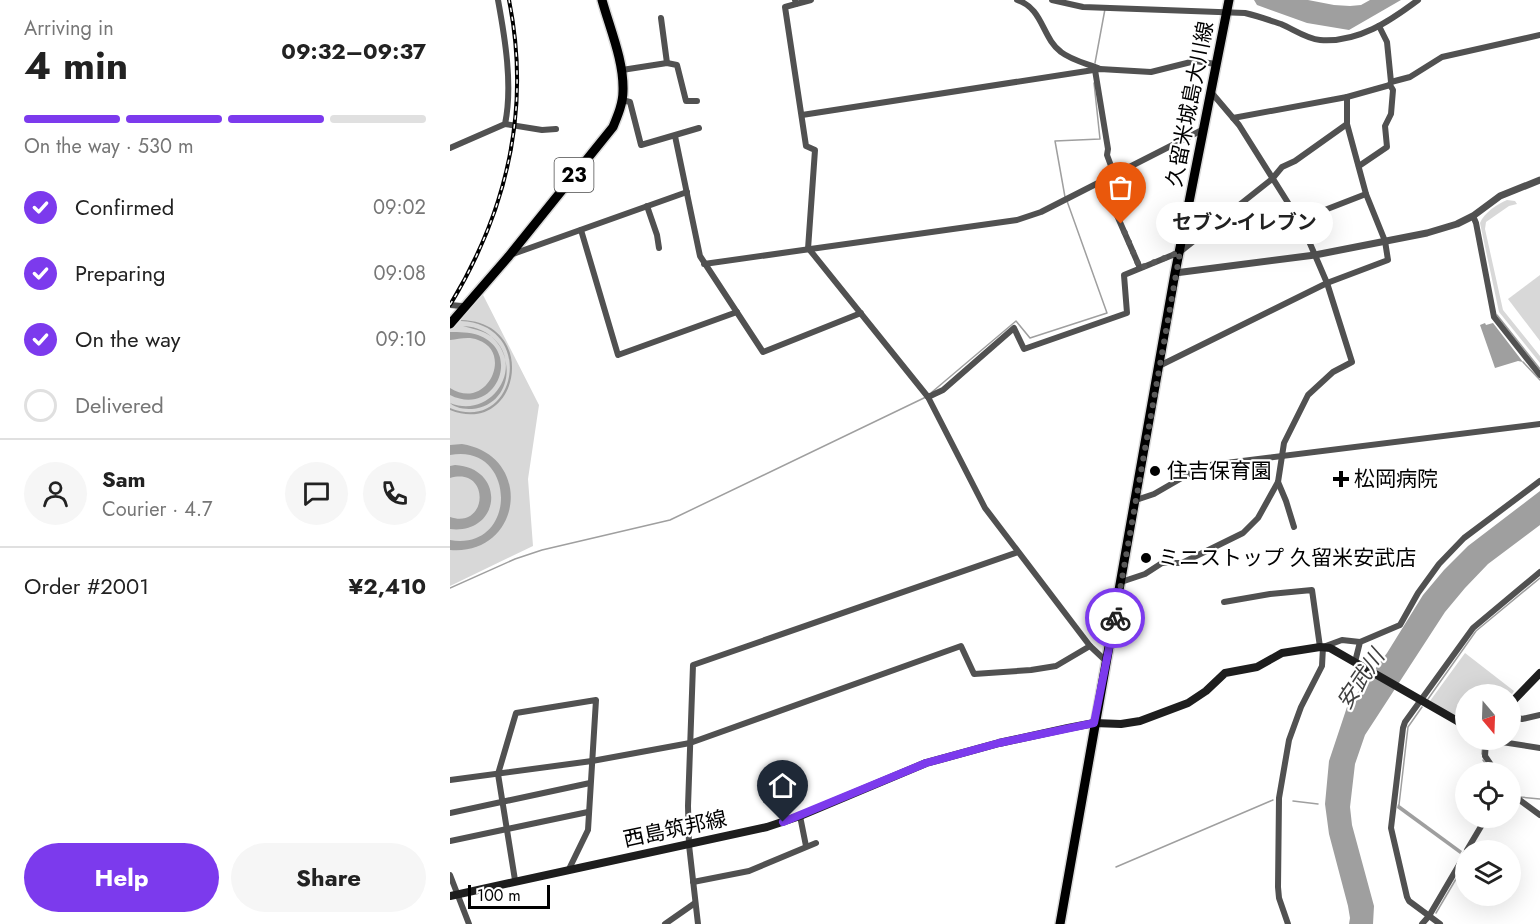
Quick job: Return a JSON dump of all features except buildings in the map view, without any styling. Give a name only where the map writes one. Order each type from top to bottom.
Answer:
[{"type":"main road","name":"23","points":[[450,324],[509,256],[613,127],[622,100],[622,70],[602,0]]},
{"type":"main road","name":"久留米城島大川線","points":[[1060,924],[1175,273],[1229,0]]},
{"type":"main road","points":[[1322,647],[1355,662],[1455,720]]},
{"type":"main road","name":"西島筑邦線","points":[[454,895],[766,827],[800,816],[926,763],[999,743],[1094,723],[1121,724],[1140,721],[1188,703],[1206,691],[1225,673],[1257,667],[1282,653],[1322,647]]},
{"type":"main road","points":[[1521,693],[1540,673]]},
{"type":"street","points":[[498,0],[504,30],[507,70],[505,124]]},
{"type":"street","points":[[811,0],[796,2],[785,7],[806,146],[815,150],[809,249],[928,398],[985,508],[1090,646],[1107,662]]},
{"type":"street","points":[[1017,0],[1032,8],[1044,30],[1061,52],[1097,70]]},
{"type":"street","points":[[1052,0],[1083,7],[1245,13],[1319,40],[1343,39],[1369,31],[1418,0]]},
{"type":"street","points":[[660,18],[667,63]]},
{"type":"street","points":[[1359,166],[1387,147],[1385,126],[1391,114],[1393,90],[1387,42],[1379,26]]},
{"type":"street","points":[[1233,118],[1347,97],[1410,76],[1442,57],[1540,35]]},
{"type":"street","points":[[802,115],[1097,70],[1151,72],[1195,61],[1216,64]]},
{"type":"street","points":[[622,70],[667,63],[677,65],[686,101],[697,101]]},
{"type":"street","points":[[1097,70],[1107,155],[1114,174]]},
{"type":"street","points":[[1121,582],[1145,574],[1162,563],[1182,563],[1244,533],[1258,518],[1278,482],[1284,443],[1308,395],[1333,372],[1352,362],[1327,283],[1299,220],[1233,118],[1211,92]]},
{"type":"street","points":[[1159,366],[1327,283],[1388,260],[1385,241],[1366,194],[1347,124],[1347,97]]},
{"type":"street","points":[[622,100],[630,102],[641,145],[699,128]]},
{"type":"street","points":[[450,148],[505,124],[542,130],[556,129]]},
{"type":"street","points":[[928,398],[943,390],[1014,328],[1024,349],[1127,313],[1124,274],[1180,252],[1272,179],[1282,167],[1295,162],[1347,124]]},
{"type":"street","points":[[704,264],[1017,220],[1041,212],[1204,129]]},
{"type":"street","points":[[675,136],[700,256],[763,352],[861,314]]},
{"type":"street","points":[[1175,273],[1315,255],[1427,233],[1457,224],[1473,216],[1500,196],[1540,180]]},
{"type":"street","points":[[1102,181],[1140,268]]},
{"type":"street","points":[[509,256],[687,192]]},
{"type":"street","points":[[1299,220],[1366,194]]},
{"type":"street","points":[[647,206],[659,248]]},
{"type":"street","points":[[1473,216],[1494,317],[1540,375]]},
{"type":"street","points":[[581,230],[618,355],[737,312]]},
{"type":"street","points":[[450,305],[463,308]]},
{"type":"street","points":[[1136,500],[1154,495],[1199,468],[1282,455],[1540,424]]},
{"type":"street","points":[[1322,647],[1342,640],[1360,642],[1400,625],[1418,593],[1439,564],[1464,538],[1540,481]]},
{"type":"street","points":[[1278,482],[1294,527]]},
{"type":"street","points":[[698,924],[688,844],[693,665],[1018,552]]},
{"type":"street","points":[[1440,924],[1409,901],[1391,828],[1403,728],[1473,628],[1540,572]]},
{"type":"street","points":[[1224,602],[1311,590],[1322,647],[1322,666],[1301,707],[1289,740],[1279,798],[1278,894],[1288,924]]},
{"type":"street","points":[[1355,662],[1360,642]]},
{"type":"street","points":[[450,780],[592,761],[690,742],[961,646],[974,674],[1056,666],[1090,646]]},
{"type":"street","points":[[1097,653],[1109,649]]},
{"type":"street","points":[[515,880],[498,774],[516,713],[596,700],[588,830],[569,869]]},
{"type":"street","points":[[1521,718],[1540,715]]},
{"type":"street","points":[[1521,745],[1540,748]]},
{"type":"street","points":[[450,813],[590,783]]},
{"type":"street","points":[[1521,801],[1540,815]]},
{"type":"street","points":[[450,841],[588,812]]},
{"type":"street","points":[[800,816],[806,846]]},
{"type":"street","points":[[693,882],[748,871],[816,843]]},
{"type":"street","points":[[1422,924],[1455,871]]},
{"type":"street","points":[[450,875],[454,895],[469,924]]},
{"type":"street","points":[[665,924],[695,903]]},
{"type":"shaded area","points":[[1254,0],[1308,0],[1350,6],[1361,5],[1370,0],[1401,0],[1349,30],[1307,23],[1257,5]]},
{"type":"shaded area","points":[[1507,200],[1515,201],[1517,204],[1509,206],[1486,222],[1485,229],[1503,310],[1540,356],[1540,363],[1499,312],[1480,223],[1491,209]]},
{"type":"shaded area","points":[[1540,275],[1540,341],[1508,299]]},
{"type":"shaded area","points":[[481,291],[539,405],[528,479],[533,546],[450,586],[450,329]]},
{"type":"shaded area","points":[[461,320],[486,326],[503,339],[511,357],[511,376],[505,394],[492,408],[474,414],[450,410],[450,408],[473,412],[490,406],[503,393],[509,376],[509,357],[501,340],[485,327]]},
{"type":"shaded area","points":[[1485,323],[1486,325],[1493,323],[1523,362],[1518,361],[1495,368],[1480,325]]},
{"type":"shaded area","points":[[450,332],[478,335],[492,343],[499,354],[501,367],[498,380],[491,390],[480,398],[466,400],[450,395],[450,388],[463,393],[475,392],[485,387],[495,367],[494,356],[489,346],[478,340],[468,338],[450,340]]},
{"type":"shaded area","points":[[506,363],[505,381],[499,394],[488,404],[469,409],[450,403],[465,406],[479,404],[491,397],[500,387],[505,375]]},
{"type":"shaded area","points":[[462,444],[485,452],[501,466],[509,484],[510,504],[505,522],[493,538],[474,548],[450,550],[450,540],[473,539],[489,530],[498,515],[501,497],[498,479],[488,464],[472,455],[450,455],[450,445]]},
{"type":"shaded area","points":[[450,466],[472,469],[483,477],[490,488],[491,500],[488,512],[480,522],[467,528],[450,529],[450,517],[463,519],[472,515],[478,507],[480,498],[478,488],[473,481],[463,477],[450,478]]},
{"type":"shaded area","points":[[1540,491],[1540,525],[1488,564],[1445,612],[1365,735],[1355,764],[1350,807],[1352,825],[1374,906],[1373,924],[1349,924],[1348,906],[1329,834],[1325,804],[1329,761],[1347,707],[1387,653],[1423,595],[1444,570],[1468,546]]},
{"type":"shaded area","points":[[1465,653],[1505,684],[1455,684],[1455,717],[1430,701]]},
{"type":"shaded area","points":[[1398,804],[1455,846],[1455,850],[1397,808]]},
{"type":"waterway","points":[[1095,63],[1105,9]]},
{"type":"waterway","points":[[1065,197],[1055,141],[1100,139],[1094,83]]},
{"type":"waterway","points":[[932,392],[1016,321],[1030,338],[1107,313],[1067,201]]},
{"type":"waterway","points":[[1497,315],[1540,369]]},
{"type":"waterway","points":[[1523,362],[1540,380]]},
{"type":"waterway","points":[[450,588],[515,559],[542,550],[670,520],[926,397]]},
{"type":"waterway","points":[[1428,699],[1476,631],[1540,578]]},
{"type":"waterway","points":[[1399,805],[1408,727],[1422,707]]},
{"type":"waterway","points":[[1482,750],[1482,754]]},
{"type":"waterway","points":[[1521,797],[1540,799]]},
{"type":"waterway","points":[[1116,867],[1273,800]]},
{"type":"waterway","points":[[1293,801],[1318,804]]},
{"type":"waterway","points":[[1436,913],[1455,881]]},
{"type":"railway","points":[[450,305],[486,233],[500,196],[509,158],[515,120],[517,80],[515,41],[509,0]]},
{"type":"way so far","points":[[1115,618],[1180,252],[1140,268],[1121,224]]},
{"type":"place","name":"セブン-イレブン","points":[[1121,224]]},
{"type":"place","name":"住吉保育園","points":[[1155,471]]},
{"type":"place","name":"松岡病院","points":[[1341,479]]},
{"type":"place","name":"ミニストップ 久留米安武店","points":[[1146,558]]},
{"type":"route","points":[[783,822],[926,763],[999,743],[1094,723],[1115,618]]},
{"type":"water label","name":"安武川","points":[[1360,679]]}]
